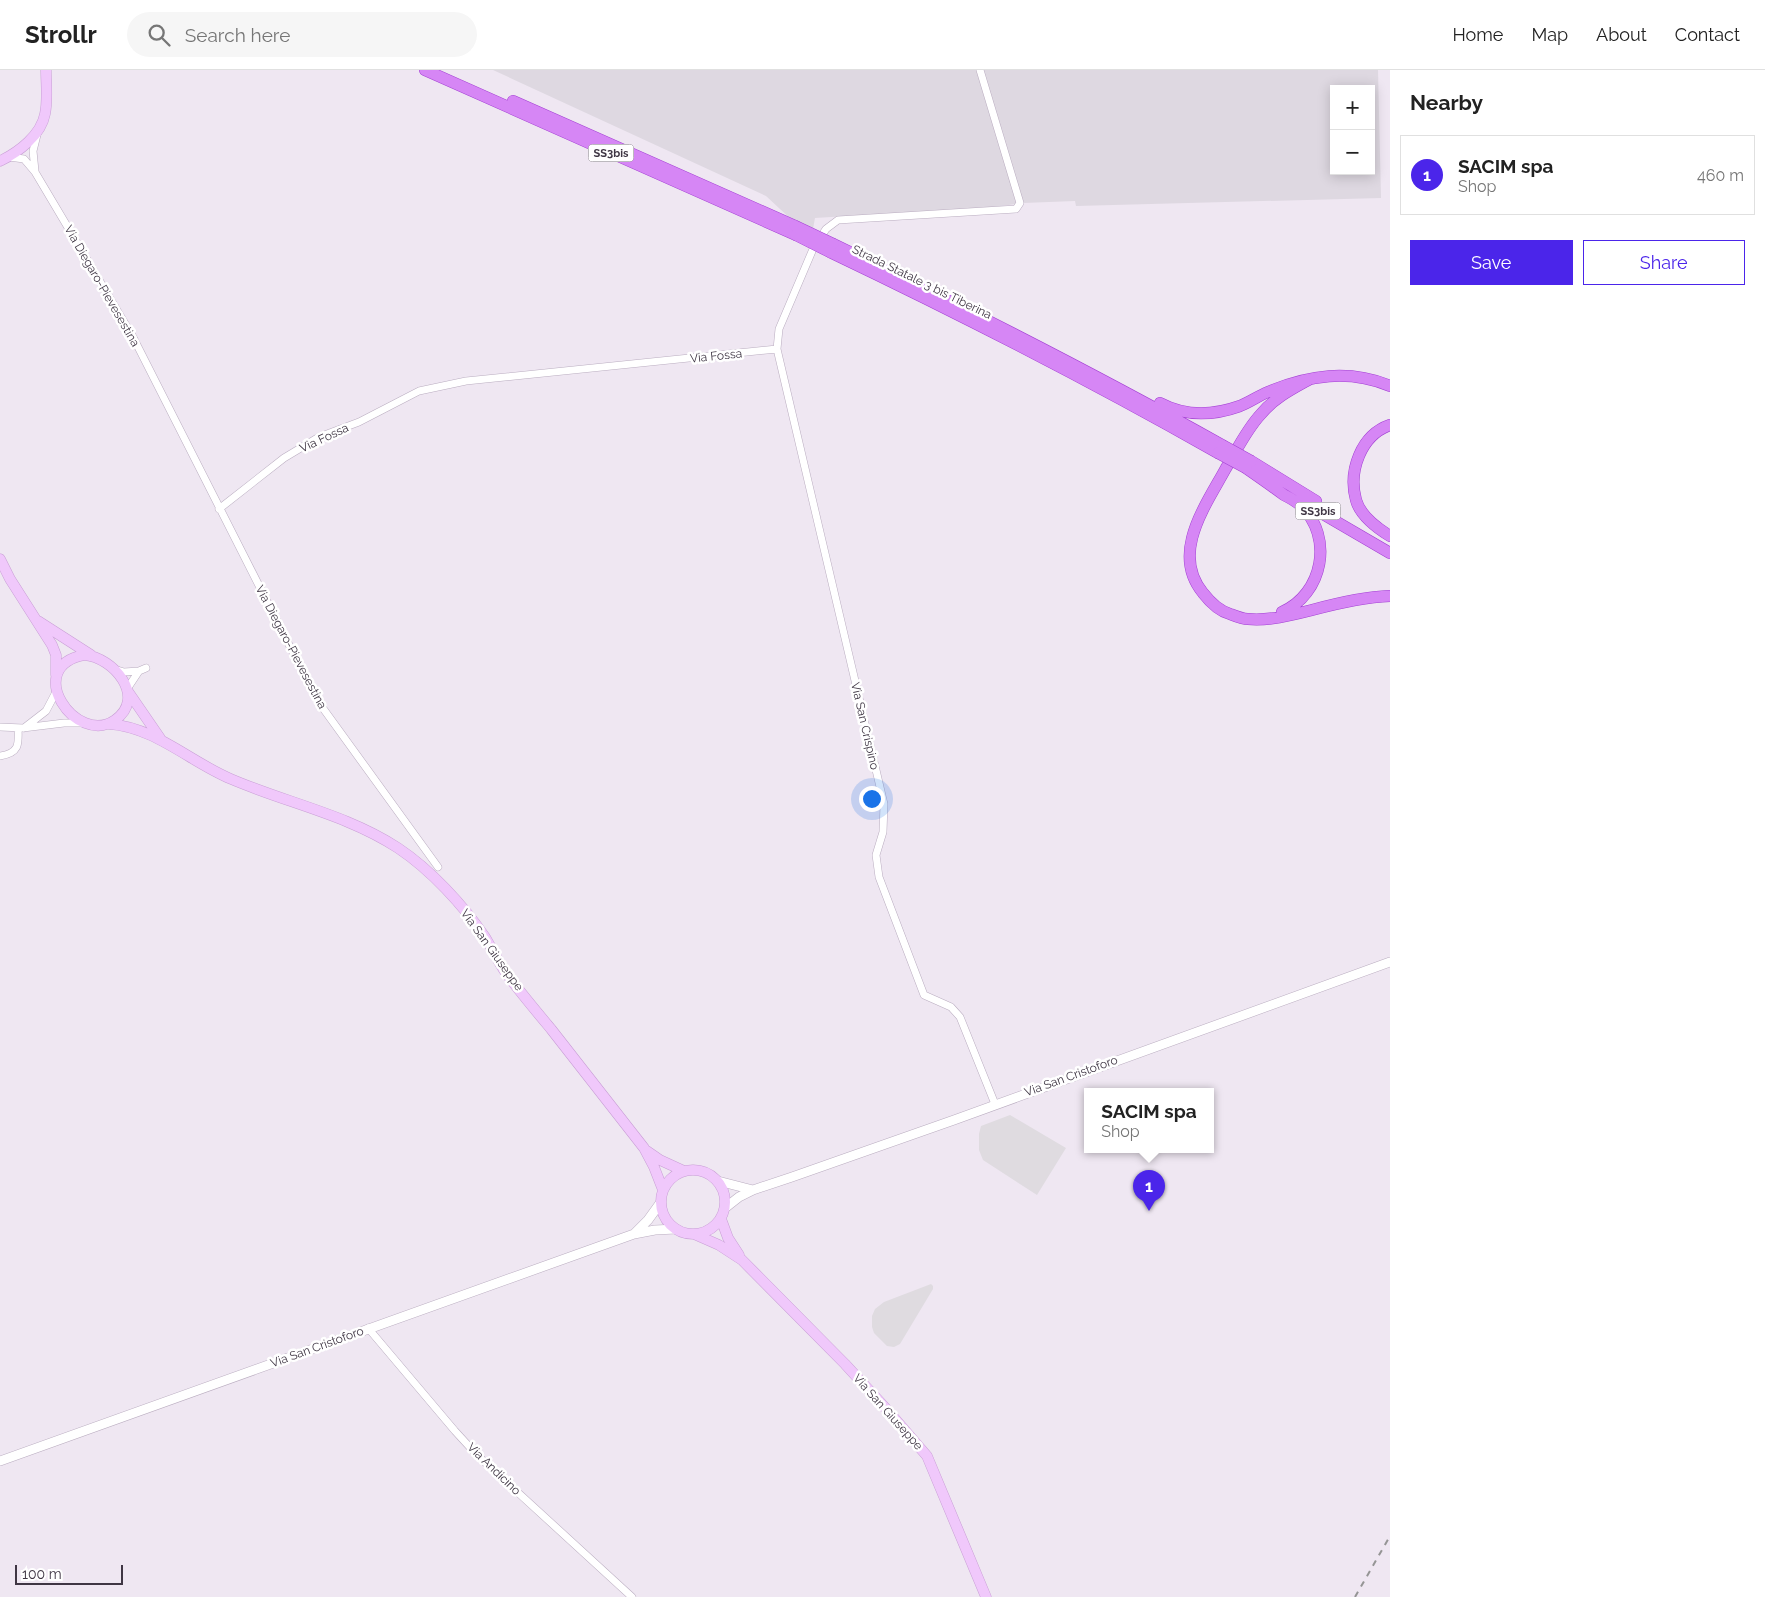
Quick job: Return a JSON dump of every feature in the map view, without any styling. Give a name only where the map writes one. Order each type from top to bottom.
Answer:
[{"type":"highway","name":"Strada Statale 3 bis Tiberina","points":[[425,70],[796,231]]},
{"type":"highway","name":"Strada Statale 3 bis Tiberina","points":[[444,70],[832,248],[939,304],[1086,375],[1390,546]]},
{"type":"highway","points":[[1123,395],[1147,396],[1169,408],[1191,414],[1215,414],[1241,405],[1268,392],[1310,379],[1336,375],[1355,376],[1373,379],[1390,386]]},
{"type":"highway","points":[[1310,379],[1273,402],[1261,413],[1248,430],[1198,517],[1191,536],[1189,554],[1192,571],[1199,588],[1211,603],[1227,613],[1247,620],[1294,614],[1345,602],[1390,596]]},
{"type":"highway","points":[[1390,425],[1374,434],[1364,446],[1356,464],[1353,482],[1356,501],[1366,517],[1390,536]]},
{"type":"highway","name":"Strada Statale 3 bis Tiberina","points":[[1248,465],[1390,553]]},
{"type":"highway","points":[[1248,465],[1300,506],[1314,523],[1320,540],[1320,559],[1316,578],[1306,595],[1292,608],[1269,618]]},
{"type":"main road","points":[[4,159],[27,143],[38,131],[45,115],[46,70]]},
{"type":"main road","points":[[46,88],[52,70]]},
{"type":"main road","points":[[0,559],[56,655],[56,692],[67,711],[85,723],[109,724],[117,719],[126,706],[127,689],[114,669],[36,620]]},
{"type":"main road","points":[[56,679],[62,666],[74,657],[92,656]]},
{"type":"main road","name":"Via San Giuseppe","points":[[127,689],[162,740]]},
{"type":"main road","name":"Via San Giuseppe","points":[[109,724],[124,725],[162,740],[196,762],[229,778],[266,793],[348,821],[398,848],[422,867],[448,891],[484,936],[506,973],[644,1148],[663,1190]]},
{"type":"main road","name":"Via San Giuseppe","points":[[644,1148],[660,1160],[684,1171]]},
{"type":"main road","points":[[693,1169],[711,1174],[718,1181],[723,1189],[725,1208],[720,1219],[709,1230],[694,1234],[685,1233],[676,1229],[665,1218],[661,1202],[663,1190],[671,1178],[684,1171],[693,1169]]},
{"type":"main road","name":"Via San Giuseppe","points":[[720,1219],[728,1238],[742,1260]]},
{"type":"main road","name":"Via San Giuseppe","points":[[694,1234],[719,1245],[742,1260],[845,1364],[890,1412],[927,1456],[986,1597]]},
{"type":"street","points":[[777,349],[779,329],[813,249],[826,228],[838,220],[1016,209],[1020,203],[980,70]]},
{"type":"street","name":"Via Diegaro-Pievesestina","points":[[35,172],[33,151],[38,131]]},
{"type":"street","name":"Via Diegaro-Pievesestina","points":[[4,159],[24,159],[35,172],[133,337],[317,700],[438,868]]},
{"type":"street","name":"Via Fossa","points":[[219,509],[284,458],[319,438],[359,422],[419,391],[466,381],[777,349]]},
{"type":"street","name":"Via San Crispino","points":[[777,349],[884,804],[882,832],[876,855],[879,878],[924,995],[952,1007],[960,1017],[995,1104]]},
{"type":"street","points":[[114,669],[124,672],[143,670],[127,689]]},
{"type":"street","points":[[0,756],[16,749],[19,743],[21,728],[46,711],[56,692]]},
{"type":"street","points":[[0,727],[21,728],[64,723],[85,723]]},
{"type":"street","name":"Via San Cristoforo","points":[[725,1208],[739,1197],[753,1190],[1390,962]]},
{"type":"street","points":[[718,1181],[753,1190]]},
{"type":"street","name":"Via San Cristoforo","points":[[634,1234],[648,1220],[661,1202]]},
{"type":"street","name":"Via San Cristoforo","points":[[0,1461],[634,1234],[676,1229]]},
{"type":"street","name":"Via Andicino","points":[[368,1328],[477,1455],[632,1597]]},
{"type":"shaded area","points":[[493,70],[1378,70],[1381,198],[1076,206],[1075,201],[1023,203],[993,207],[815,218],[813,229],[794,222],[766,196]]},
{"type":"shaded area","points":[[1010,1115],[1066,1148],[1037,1195],[983,1160],[979,1150],[981,1126]]},
{"type":"shaded area","points":[[931,1284],[933,1289],[900,1344],[894,1347],[887,1346],[874,1333],[872,1327],[872,1316],[875,1309],[884,1302]]},
{"type":"railway","points":[[1355,1597],[1390,1536]]},
{"type":"place","name":"SACIM spa","points":[[1149,1211]]}]
